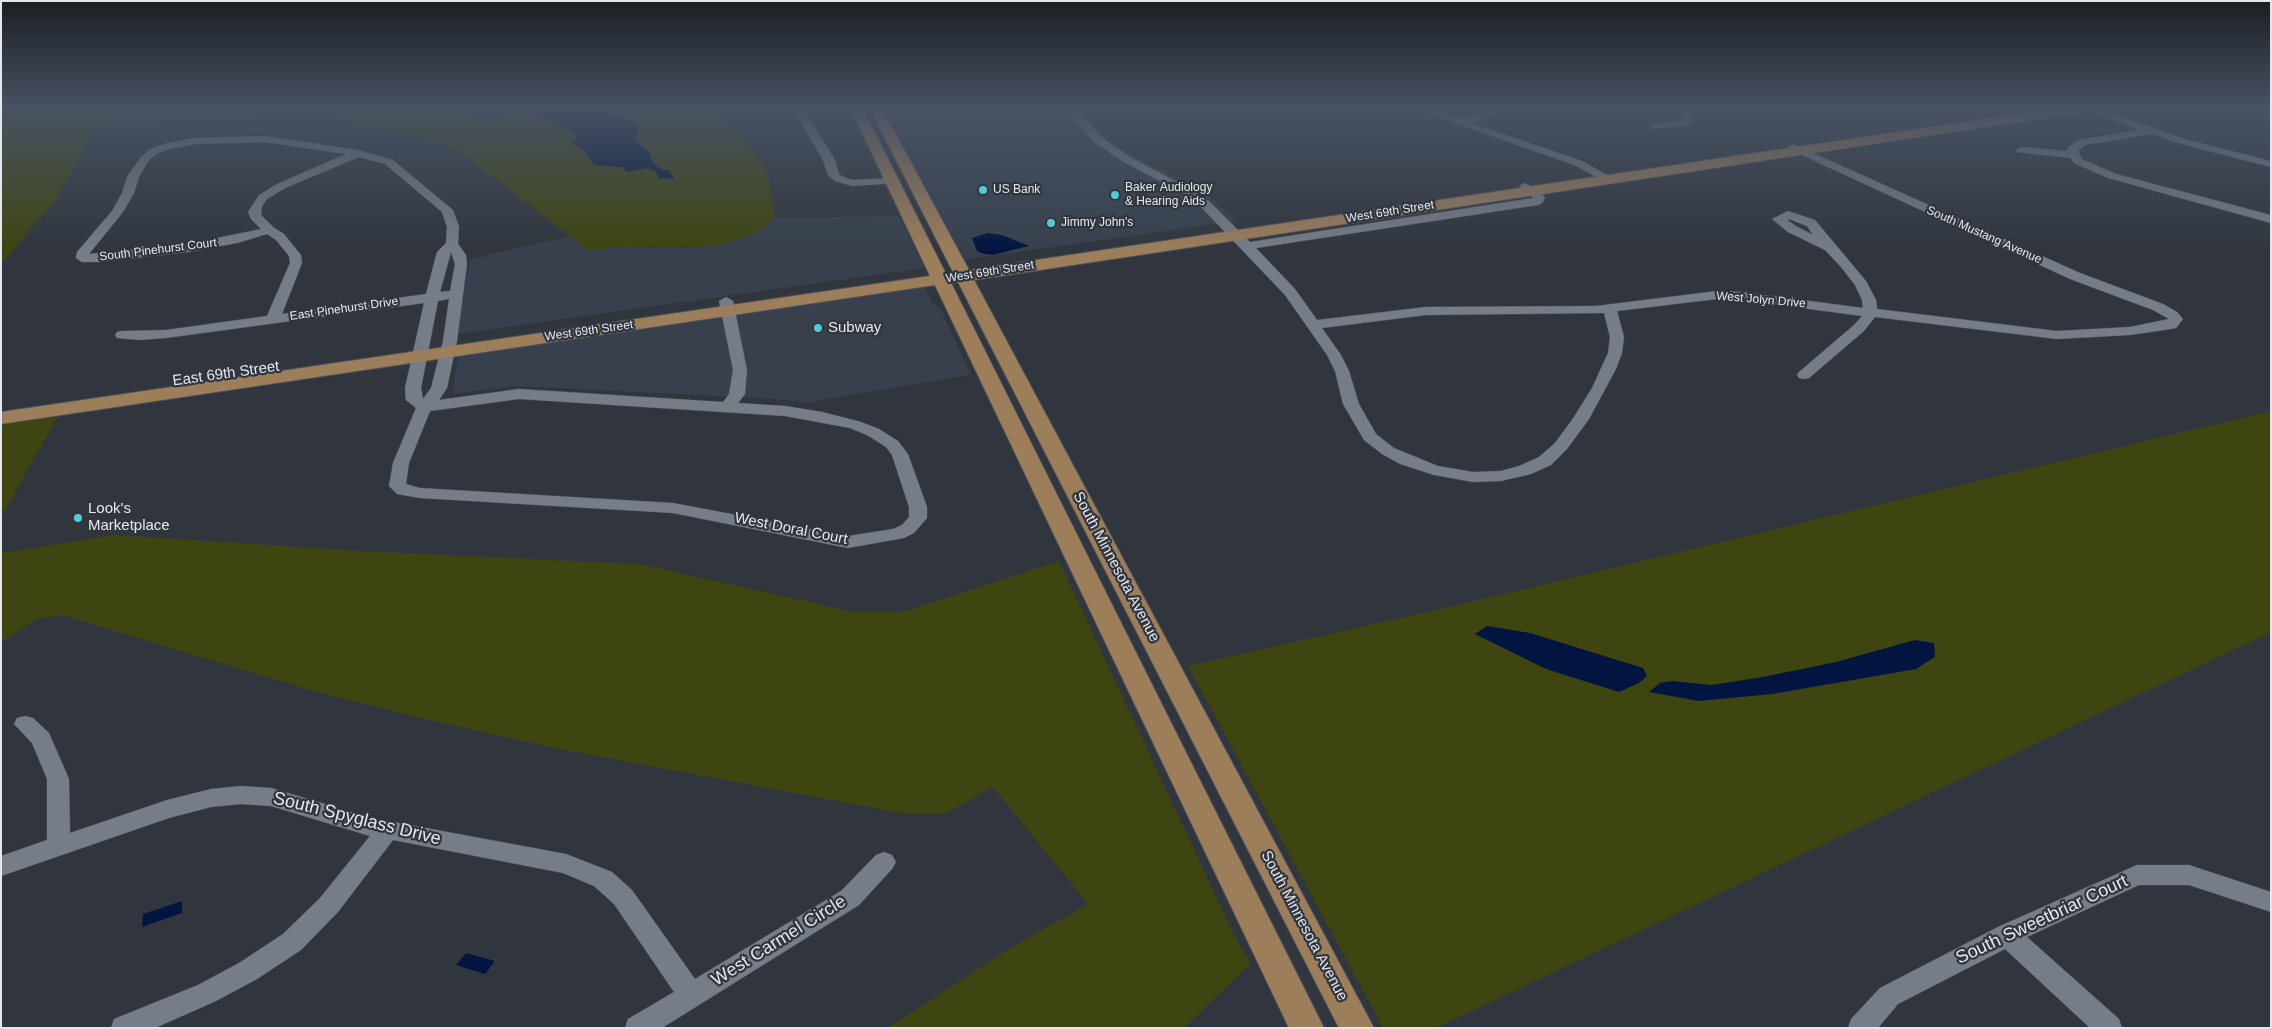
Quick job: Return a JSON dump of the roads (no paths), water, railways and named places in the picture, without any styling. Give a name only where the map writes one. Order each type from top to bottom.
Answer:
[{"type":"main road","name":"South Minnesota Avenue","points":[[880,155],[893,180],[949,273],[1357,1028]]},
{"type":"main road","name":"South Minnesota Avenue","points":[[896,155],[949,273],[1307,1028]]},
{"type":"main road","name":"West 69th Street","points":[[449,347],[949,273],[1238,237],[1528,188],[1751,155]]},
{"type":"main road","name":"East 69th Street","points":[[1,406],[449,347]]},
{"type":"main road","name":"East 69th Street","points":[[1,418],[420,351]]},
{"type":"street","name":"South Pinehurst Court","points":[[149,155],[133,177],[128,193],[117,212],[82,255],[82,258],[105,258],[188,248],[237,239],[269,230]]},
{"type":"street","name":"East Pinehurst Drive","points":[[272,319],[296,263],[296,255],[280,236],[261,223],[254,212],[263,197],[281,186],[356,155]]},
{"type":"street","points":[[362,155],[389,162],[447,210],[453,227],[452,244],[460,255],[458,294],[449,347],[439,388],[434,397],[424,407],[414,400],[413,388],[431,297],[443,252],[452,244]]},
{"type":"street","points":[[826,155],[834,175],[840,180],[852,183],[893,180]]},
{"type":"street","points":[[1121,155],[1192,194],[1238,237],[1290,292],[1313,325],[1342,370],[1351,404],[1370,437],[1406,460],[1434,470],[1473,477],[1502,476],[1525,470],[1545,461],[1560,446],[1588,407],[1600,388],[1615,353],[1617,337],[1613,316],[1609,309]]},
{"type":"street","points":[[1557,155],[1578,162],[1605,177]]},
{"type":"street","name":"South Mustang Avenue","points":[[1812,155],[2079,278],[2158,308],[2176,319]]},
{"type":"street","points":[[2074,155],[2087,166],[2112,176],[2271,219]]},
{"type":"street","points":[[2233,155],[2271,164]]},
{"type":"street","name":"West 69th Street","points":[[1238,237],[1538,202],[1539,198],[1528,188]]},
{"type":"street","points":[[1804,375],[1859,328],[1871,313],[1869,300],[1860,284],[1846,264],[1829,247]]},
{"type":"street","name":"East Pinehurst Drive","points":[[272,319],[458,294]]},
{"type":"street","name":"West Jolyn Drive","points":[[1313,325],[1426,311],[1609,309],[1688,297],[1717,295],[1741,296],[2057,335],[2094,334],[2156,328],[2170,325],[2176,319]]},
{"type":"street","points":[[727,306],[740,370],[737,394],[728,407]]},
{"type":"street","points":[[122,335],[166,334],[272,319]]},
{"type":"street","name":"West Doral Court","points":[[518,394],[728,407],[785,410],[822,417],[855,425],[884,437],[900,454],[918,507],[918,518],[908,529],[898,534],[848,542],[712,514],[673,508],[420,493],[403,490],[397,486],[396,479],[424,407],[518,394]]},
{"type":"street","points":[[25,724],[41,740],[58,779],[59,846]]},
{"type":"street","name":"South Spyglass Drive","points":[[1,866],[167,809],[210,798],[241,795],[271,797],[388,830],[566,864],[603,879],[623,897],[691,995]]},
{"type":"street","points":[[124,1028],[208,993],[248,972],[292,942],[329,905],[388,830]]},
{"type":"street","name":"West Carmel Circle","points":[[638,1028],[850,898],[884,862]]},
{"type":"street","name":"South Sweetbriar Court","points":[[1860,1028],[1888,996],[2007,934],[2137,876],[2188,875],[2271,902]]},
{"type":"street","points":[[2007,934],[2109,1028]]},
{"type":"water","points":[[588,155],[650,155],[653,163],[660,169],[670,171],[670,174],[674,176],[672,179],[659,178],[655,171],[647,168],[627,172],[623,167],[594,165]]},
{"type":"water","points":[[988,233],[1002,235],[1029,246],[992,255],[981,253],[977,251],[972,238]]},
{"type":"water","points":[[1487,626],[1530,633],[1643,668],[1647,676],[1639,683],[1619,692],[1546,669],[1475,634]]},
{"type":"water","points":[[1915,640],[1934,643],[1935,657],[1916,669],[1772,694],[1699,701],[1649,692],[1660,683],[1672,681],[1712,685],[1763,677],[1836,662]]},
{"type":"water","points":[[182,901],[182,913],[142,927],[143,914]]},
{"type":"water","points":[[466,953],[495,961],[485,974],[456,965]]},
{"type":"place","name":"US Bank","points":[[983,190]]},
{"type":"place","name":"Baker Audiology & Hearing Aids","points":[[1115,195]]},
{"type":"place","name":"Jimmy John's","points":[[1051,223]]},
{"type":"place","name":"Subway","points":[[818,328]]},
{"type":"place","name":"Look's Marketplace","points":[[78,518]]}]
